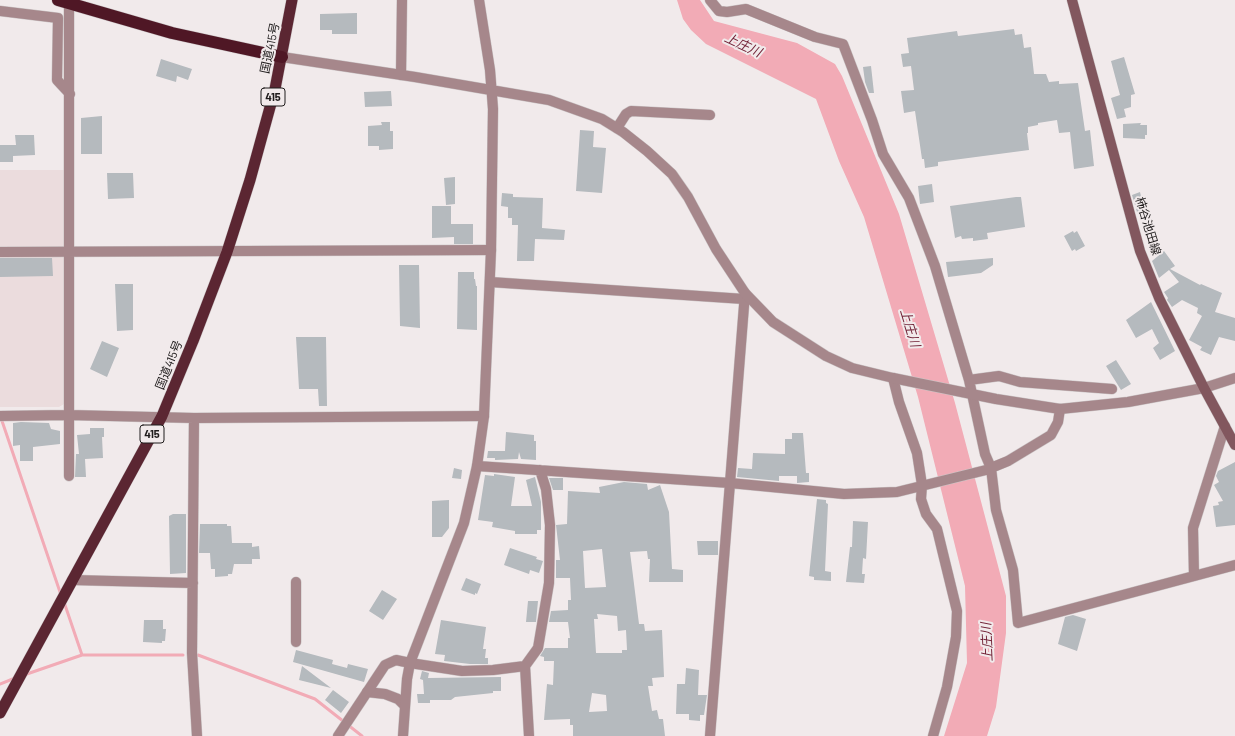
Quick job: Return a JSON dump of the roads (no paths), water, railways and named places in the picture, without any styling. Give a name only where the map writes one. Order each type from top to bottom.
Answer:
[{"type":"highway","points":[[58,0],[172,33],[282,57]]},
{"type":"highway","name":"国道415号","points":[[0,713],[162,416],[227,252],[262,136],[282,57],[292,0]]},
{"type":"main road","name":"柿谷池田線","points":[[1072,0],[1140,251],[1159,298],[1204,388],[1235,445]]},
{"type":"street","points":[[401,75],[402,0]]},
{"type":"street","points":[[403,736],[404,705],[410,663],[464,523],[477,466],[484,416],[491,250],[492,91],[479,0]]},
{"type":"street","points":[[710,0],[720,10],[727,12],[746,10],[815,37],[843,44],[872,120],[883,154],[909,198],[935,266],[969,380],[970,394],[996,510],[1013,570],[1018,623],[1235,565]]},
{"type":"street","points":[[69,8],[69,476]]},
{"type":"street","points":[[0,11],[58,18],[57,80],[70,94]]},
{"type":"street","points":[[282,57],[549,100],[602,119],[617,128],[647,151],[672,174],[688,197],[716,249],[744,296],[773,322],[826,356],[852,368],[970,394],[1060,409],[1128,402],[1204,388],[1235,378]]},
{"type":"street","points":[[617,128],[626,114],[631,111],[710,115]]},
{"type":"street","points":[[0,252],[70,253],[122,250],[227,252],[327,250],[491,250]]},
{"type":"street","points":[[490,282],[744,296]]},
{"type":"street","points":[[710,736],[744,296]]},
{"type":"street","points":[[969,380],[999,376],[1020,382],[1112,389]]},
{"type":"street","points":[[893,378],[898,402],[917,454],[922,485],[921,499],[926,514],[937,529],[956,611],[956,637],[947,687],[933,736]]},
{"type":"street","points":[[477,466],[730,483],[844,494],[897,492],[988,469],[1008,461],[1051,435],[1058,422],[1060,409]]},
{"type":"street","points":[[0,416],[68,415],[162,416],[194,418],[484,416]]},
{"type":"street","points":[[194,418],[192,653],[197,736]]},
{"type":"street","points":[[1194,576],[1194,528],[1225,426]]},
{"type":"street","points":[[529,736],[525,666],[538,648],[549,582],[550,525],[546,489],[540,470]]},
{"type":"street","points":[[72,580],[192,583]]},
{"type":"street","points":[[296,582],[296,642]]},
{"type":"street","points":[[339,735],[385,665],[396,660],[462,671],[493,670],[525,666]]},
{"type":"street","points":[[367,692],[385,694],[398,699],[404,705]]},
{"type":"water","name":"上庄川","points":[[677,0],[700,0],[714,21],[797,43],[835,64],[842,76],[899,214],[955,403],[1006,596],[1006,633],[996,707],[987,736],[944,736],[967,663],[965,586],[918,397],[864,217],[839,161],[816,99],[706,44],[691,30],[683,19]]},
{"type":"waterway","points":[[1,418],[61,595]]},
{"type":"waterway","points":[[64,602],[82,655]]},
{"type":"waterway","points":[[24,675],[82,655],[183,655]]},
{"type":"waterway","points":[[198,655],[315,699],[362,736]]},
{"type":"waterway","points":[[0,684],[15,678]]}]
